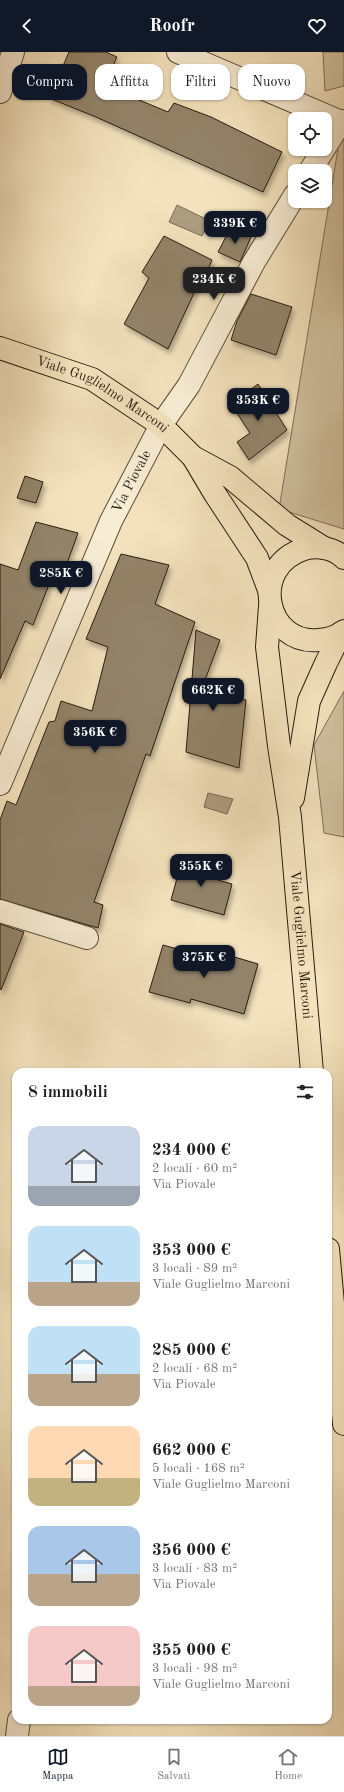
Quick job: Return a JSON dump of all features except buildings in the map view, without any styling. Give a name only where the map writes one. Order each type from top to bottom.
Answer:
[{"type":"main road","name":"Viale Guglielmo Marconi","points":[[0,348],[92,379],[162,425],[194,458],[215,494],[257,558],[270,598],[267,647],[279,746],[290,817],[312,1068]]},
{"type":"main road","name":"Viale Guglielmo Marconi","points":[[194,458],[230,477],[287,525],[324,548],[340,554],[344,558]]},
{"type":"main road","points":[[324,548],[308,548],[294,552],[282,562],[273,574],[270,598],[276,619],[286,630],[299,638],[313,641],[328,639],[343,632]]},
{"type":"main road","name":"Viale Guglielmo Marconi","points":[[290,817],[309,701],[326,663],[343,632]]},
{"type":"main road","points":[[332,1293],[344,1424]]},
{"type":"street","points":[[0,92],[13,52]]},
{"type":"street","points":[[178,52],[342,121],[332,136]]},
{"type":"street","name":"Via Piovale","points":[[0,784],[111,521],[162,425],[189,385],[254,262],[288,206]]},
{"type":"street","points":[[0,911],[87,938]]},
{"type":"street","points":[[17,1736],[18,1724]]},
{"type":"shaded area","points":[[323,52],[344,52],[344,86],[325,91]]},
{"type":"shaded area","points":[[344,123],[344,529],[279,509],[328,208],[332,208],[332,185],[342,124]]},
{"type":"shaded area","points":[[177,205],[210,221],[202,236],[169,222]]},
{"type":"shaded area","points":[[344,691],[344,837],[324,833],[314,745]]},
{"type":"shaded area","points":[[208,793],[233,799],[227,814],[204,807]]}]
